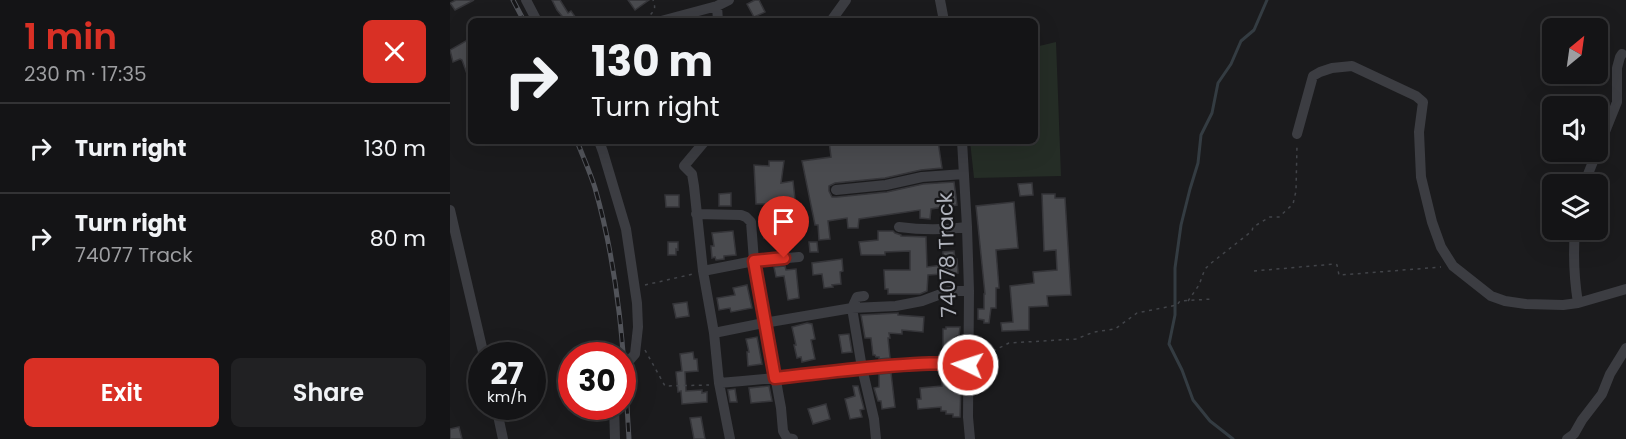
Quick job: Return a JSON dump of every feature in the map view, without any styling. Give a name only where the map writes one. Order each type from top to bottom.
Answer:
[{"type":"street","points":[[526,0],[535,18]]},
{"type":"street","points":[[672,18],[717,6],[729,0]]},
{"type":"street","points":[[833,18],[846,0]]},
{"type":"street","points":[[940,0],[943,18]]},
{"type":"street","points":[[717,6],[718,18]]},
{"type":"street","points":[[1588,174],[1617,102],[1617,68],[1623,54]]},
{"type":"street","points":[[1297,134],[1314,76],[1332,68],[1352,66],[1416,96],[1423,102],[1419,132],[1421,177],[1441,247],[1454,266],[1491,296],[1526,304],[1578,303],[1626,289]]},
{"type":"street","points":[[599,144],[626,230],[635,287],[638,327],[636,344]]},
{"type":"street","points":[[684,166],[695,144]]},
{"type":"street","points":[[684,166],[702,144]]},
{"type":"street","name":"74078 Track","points":[[962,144],[969,291],[968,417],[970,439]]},
{"type":"street","points":[[684,166],[692,174],[719,383],[730,439]]},
{"type":"street","points":[[836,190],[886,185],[922,177],[964,174]]},
{"type":"street","points":[[450,210],[481,342]]},
{"type":"street","points":[[696,214],[746,217],[751,222],[754,261],[781,408],[783,431],[787,438],[793,439]]},
{"type":"street","points":[[899,227],[941,229],[967,227]]},
{"type":"street","points":[[1574,240],[1574,279],[1578,303]]},
{"type":"street","points":[[703,271],[754,261],[800,257]]},
{"type":"street","points":[[714,333],[764,322],[852,308],[896,306],[922,301],[949,291],[969,291]]},
{"type":"street","points":[[864,296],[857,297],[852,308],[862,368],[874,418],[876,439]]},
{"type":"street","points":[[1567,439],[1574,434],[1602,394],[1610,374],[1626,348]]},
{"type":"street","points":[[719,383],[862,368],[946,363],[968,365]]},
{"type":"street","points":[[499,420],[503,439]]},
{"type":"street","points":[[614,420],[615,439]]},
{"type":"path","points":[[648,18],[655,7],[652,0]]},
{"type":"path","points":[[1187,302],[1210,264],[1252,231],[1253,227],[1270,217],[1279,217],[1293,204],[1296,191],[1297,134]]},
{"type":"path","points":[[1254,271],[1335,264],[1341,275],[1454,266]]},
{"type":"path","points":[[635,287],[703,271]]},
{"type":"path","points":[[993,351],[1009,343],[1076,339],[1094,332],[1115,329],[1137,313],[1177,305],[1180,302],[1212,299]]},
{"type":"path","points":[[636,344],[646,351],[665,386],[719,383]]},
{"type":"shaded area","points":[[1056,42],[1061,176],[974,178],[970,144],[1038,144],[1038,46]]},
{"type":"building","points":[[456,0],[474,0],[455,10],[450,3]]},
{"type":"building","points":[[552,0],[560,0],[568,13],[571,11],[576,18],[564,18]]},
{"type":"building","points":[[628,0],[649,0],[635,10]]},
{"type":"building","points":[[759,0],[765,12],[754,17],[747,4]]},
{"type":"building","points":[[468,40],[468,76],[462,60],[453,62],[450,50]]},
{"type":"building","points":[[829,144],[938,144],[942,168],[885,178],[835,183],[829,186],[829,191],[832,197],[837,197],[887,192],[923,184],[954,182],[957,205],[931,209],[930,219],[920,218],[920,210],[859,219],[858,228],[848,228],[847,218],[828,221],[830,239],[819,240],[818,225],[815,225],[802,161],[831,157]]},
{"type":"building","points":[[769,161],[784,161],[781,183],[793,181],[795,199],[756,204],[754,165],[769,166]]},
{"type":"building","points":[[1032,183],[1033,195],[1020,196],[1018,184]]},
{"type":"building","points":[[731,193],[731,206],[719,206],[719,194]]},
{"type":"building","points":[[1042,194],[1055,194],[1055,198],[1065,198],[1071,295],[1047,296],[1048,306],[1029,307],[1029,330],[1002,331],[1001,323],[1013,322],[1010,286],[1034,283],[1033,272],[1057,270],[1056,250],[1044,251]]},
{"type":"building","points":[[665,195],[679,195],[679,207],[666,207]]},
{"type":"building","points":[[1014,202],[1018,248],[996,250],[999,288],[996,288],[996,308],[991,308],[989,323],[984,323],[984,320],[978,319],[978,309],[984,309],[985,294],[976,206]]},
{"type":"building","points":[[764,227],[792,228],[793,247],[777,249],[776,237],[764,238]]},
{"type":"building","points":[[733,231],[736,255],[724,256],[724,259],[716,260],[715,257],[712,258],[711,246],[714,246],[712,233]]},
{"type":"building","points":[[878,231],[893,231],[901,236],[926,237],[927,267],[943,265],[943,252],[954,251],[958,273],[928,275],[927,291],[920,294],[888,294],[888,289],[885,289],[884,270],[910,270],[910,251],[885,252],[885,255],[861,255],[859,242],[878,240]]},
{"type":"building","points":[[668,242],[678,242],[676,255],[668,255]]},
{"type":"building","points":[[809,242],[817,242],[818,252],[810,252]]},
{"type":"building","points":[[842,259],[841,284],[824,288],[822,274],[813,275],[812,263]]},
{"type":"building","points":[[785,266],[786,270],[796,269],[799,298],[788,300],[784,276],[776,277],[774,267]]},
{"type":"building","points":[[747,285],[752,308],[731,312],[730,308],[719,310],[717,298],[735,295],[733,288]]},
{"type":"building","points":[[687,302],[689,316],[676,318],[673,304]]},
{"type":"building","points":[[898,313],[898,315],[924,317],[923,332],[902,330],[902,334],[889,333],[890,358],[879,359],[873,355],[871,338],[865,338],[861,315]]},
{"type":"building","points":[[812,324],[815,339],[811,340],[815,359],[802,362],[801,357],[797,358],[792,327]]},
{"type":"building","points":[[960,327],[956,353],[943,350],[943,329]]},
{"type":"building","points":[[849,334],[852,352],[842,353],[839,335]]},
{"type":"building","points":[[757,337],[762,364],[748,366],[747,352],[749,352],[746,339]]},
{"type":"building","points":[[693,352],[694,359],[697,359],[698,371],[685,372],[686,391],[707,392],[707,402],[682,404],[676,372],[682,371],[680,354]]},
{"type":"building","points":[[891,373],[895,407],[882,409],[881,401],[878,401],[874,388],[879,387],[879,374]]},
{"type":"building","points":[[942,378],[956,378],[956,382],[961,382],[960,417],[946,414],[946,411],[941,411],[941,407],[918,409],[917,399],[921,399],[920,388],[942,386]]},
{"type":"building","points":[[769,386],[772,401],[751,403],[749,388]]},
{"type":"building","points":[[853,386],[858,386],[864,409],[860,410],[862,417],[850,419],[845,399],[855,396]]},
{"type":"building","points":[[735,389],[737,402],[730,402],[728,390]]},
{"type":"building","points":[[826,404],[830,419],[813,424],[808,409]]},
{"type":"building","points":[[701,417],[705,439],[694,439],[690,418]]},
{"type":"building","points":[[459,427],[462,439],[450,439],[450,429]]},
{"type":"waterway","points":[[1233,439],[1210,421],[1193,400],[1169,344],[1175,315],[1175,268],[1181,225],[1198,163],[1201,135],[1212,113],[1218,83],[1231,64],[1241,41],[1254,30],[1267,0]]},
{"type":"railway","points":[[513,0],[522,18]]},
{"type":"railway","points":[[578,144],[595,188],[610,251],[622,344],[629,439]]},
{"type":"route","points":[[784,258],[754,261],[775,378],[862,368],[946,363],[968,365]]}]
